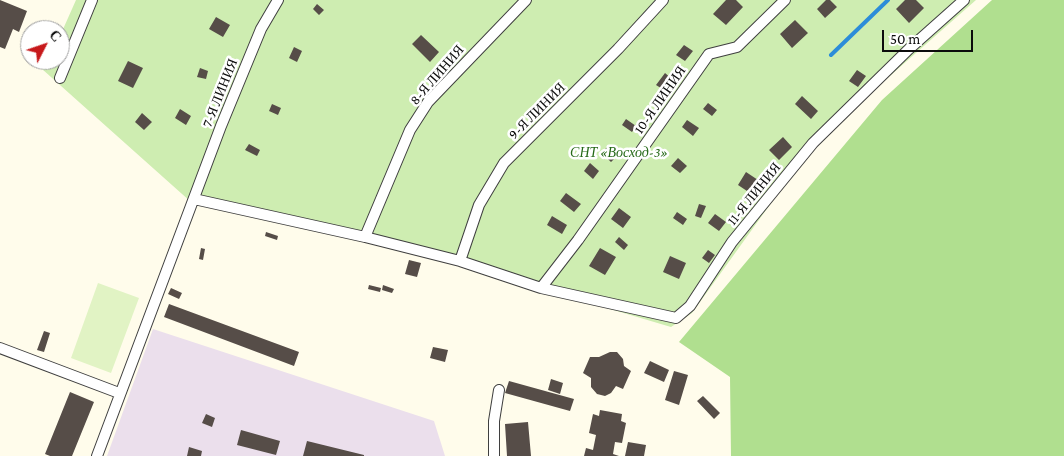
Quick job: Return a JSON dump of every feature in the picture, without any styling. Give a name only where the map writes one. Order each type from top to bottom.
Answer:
[{"type":"street","points":[[60,78],[92,0]]},
{"type":"street","name":"7-Я ЛИНИЯ","points":[[97,456],[119,393],[221,126],[261,29],[278,0]]},
{"type":"street","name":"8-Я ЛИНИЯ","points":[[364,236],[410,130],[428,102],[526,0]]},
{"type":"street","name":"9-Я ЛИНИЯ","points":[[460,261],[479,205],[504,163],[618,49],[663,0]]},
{"type":"street","name":"10-Я ЛИНИЯ","points":[[541,288],[584,232],[709,54],[736,47],[785,0]]},
{"type":"street","name":"11-Я ЛИНИЯ","points":[[541,288],[676,318],[690,306],[732,242],[813,143],[909,49],[964,0]]},
{"type":"street","points":[[194,199],[364,236],[460,261],[541,288]]},
{"type":"street","points":[[0,348],[119,393]]},
{"type":"street","points":[[494,456],[494,421],[499,390]]},
{"type":"shaded area","points":[[153,329],[434,421],[445,456],[107,456]]},
{"type":"green space","name":"СНТ «Восход-3»","points":[[76,0],[976,0],[815,142],[692,313],[671,327],[458,264],[191,202],[43,70],[70,70],[70,20],[67,20]]},
{"type":"green space","points":[[992,0],[1064,0],[1064,456],[731,456],[730,377],[679,342],[882,100]]},
{"type":"green space","points":[[98,283],[139,298],[111,373],[71,358]]},
{"type":"building","points":[[0,0],[27,11],[24,20],[20,20],[19,32],[13,29],[5,49],[0,47]]},
{"type":"building","points":[[726,0],[736,0],[743,7],[726,25],[713,14]]},
{"type":"building","points":[[826,0],[830,0],[837,7],[825,18],[817,9]]},
{"type":"building","points":[[905,0],[916,0],[924,8],[909,23],[896,9]]},
{"type":"building","points":[[317,4],[324,10],[319,15],[313,9]]},
{"type":"building","points":[[216,17],[230,25],[223,37],[209,29]]},
{"type":"building","points":[[795,20],[808,33],[792,48],[780,34]]},
{"type":"building","points":[[421,35],[439,52],[430,62],[412,44]]},
{"type":"building","points":[[684,45],[693,51],[685,61],[676,55]]},
{"type":"building","points":[[294,47],[302,51],[297,62],[289,58]]},
{"type":"building","points":[[128,61],[143,68],[133,88],[118,81]]},
{"type":"building","points":[[200,68],[208,71],[206,79],[197,77]]},
{"type":"building","points":[[857,70],[866,76],[858,87],[849,81]]},
{"type":"building","points":[[665,73],[672,79],[664,90],[656,85]]},
{"type":"building","points":[[802,96],[818,111],[811,119],[795,104]]},
{"type":"building","points":[[708,103],[717,110],[712,116],[703,109]]},
{"type":"building","points":[[272,104],[281,108],[278,115],[269,111]]},
{"type":"building","points":[[180,109],[191,116],[186,125],[175,118]]},
{"type":"building","points":[[142,113],[152,122],[144,130],[135,122]]},
{"type":"building","points":[[626,119],[636,126],[632,132],[622,125]]},
{"type":"building","points":[[687,120],[699,128],[693,136],[682,127]]},
{"type":"building","points":[[783,137],[792,147],[779,160],[769,150]]},
{"type":"building","points":[[249,144],[260,150],[257,156],[245,150]]},
{"type":"building","points":[[608,146],[617,156],[611,162],[602,153]]},
{"type":"building","points":[[678,158],[687,166],[680,173],[671,166]]},
{"type":"building","points":[[590,163],[599,171],[593,179],[584,171]]},
{"type":"building","points":[[746,172],[758,180],[750,193],[738,185]]},
{"type":"building","points":[[566,193],[581,204],[574,212],[560,201]]},
{"type":"building","points":[[699,204],[706,206],[701,218],[695,216]]},
{"type":"building","points":[[619,208],[631,217],[623,228],[611,219]]},
{"type":"building","points":[[677,212],[687,219],[683,225],[673,218]]},
{"type":"building","points":[[715,214],[726,222],[719,231],[708,223]]},
{"type":"building","points":[[552,216],[567,225],[562,234],[547,225]]},
{"type":"building","points":[[266,232],[278,236],[277,240],[265,236]]},
{"type":"building","points":[[619,237],[628,245],[624,250],[615,242]]},
{"type":"building","points":[[201,248],[205,249],[203,260],[199,259]]},
{"type":"building","points":[[600,248],[616,257],[605,275],[589,266]]},
{"type":"building","points":[[708,250],[715,255],[709,263],[702,258]]},
{"type":"building","points":[[670,256],[686,263],[679,279],[663,272]]},
{"type":"building","points":[[409,260],[421,263],[417,277],[405,274]]},
{"type":"building","points":[[369,285],[381,288],[380,292],[368,289]]},
{"type":"building","points":[[383,285],[394,289],[392,293],[382,290]]},
{"type":"building","points":[[171,288],[182,293],[179,299],[168,294]]},
{"type":"building","points":[[169,304],[299,352],[294,366],[164,317]]},
{"type":"building","points":[[44,331],[50,333],[44,352],[37,350]]},
{"type":"building","points":[[433,347],[448,350],[445,362],[430,358]]},
{"type":"building","points":[[610,352],[617,352],[623,359],[624,366],[631,371],[623,389],[616,386],[611,393],[605,396],[597,394],[591,387],[591,378],[583,373],[590,357],[599,357]]},
{"type":"building","points":[[650,361],[669,370],[664,382],[644,373]]},
{"type":"building","points":[[674,371],[688,375],[679,405],[665,400]]},
{"type":"building","points":[[551,379],[563,383],[560,394],[548,390]]},
{"type":"building","points":[[509,381],[574,399],[570,411],[505,393]]},
{"type":"building","points":[[70,392],[94,402],[72,456],[50,456],[45,454]]},
{"type":"building","points":[[703,396],[720,413],[714,419],[697,401]]},
{"type":"building","points":[[600,410],[622,414],[621,421],[626,423],[622,443],[615,442],[613,454],[619,456],[584,456],[586,448],[593,450],[596,435],[589,433],[593,414],[599,416]]},
{"type":"building","points":[[206,414],[215,418],[212,427],[202,423]]},
{"type":"building","points":[[528,422],[531,456],[507,456],[505,424]]},
{"type":"building","points":[[241,430],[280,441],[276,455],[237,445]]},
{"type":"building","points":[[307,441],[364,455],[364,456],[303,456]]},
{"type":"building","points":[[628,442],[646,445],[644,456],[625,456]]},
{"type":"building","points":[[189,447],[202,451],[201,456],[187,456]]},
{"type":"waterway","points":[[831,55],[888,0]]}]
